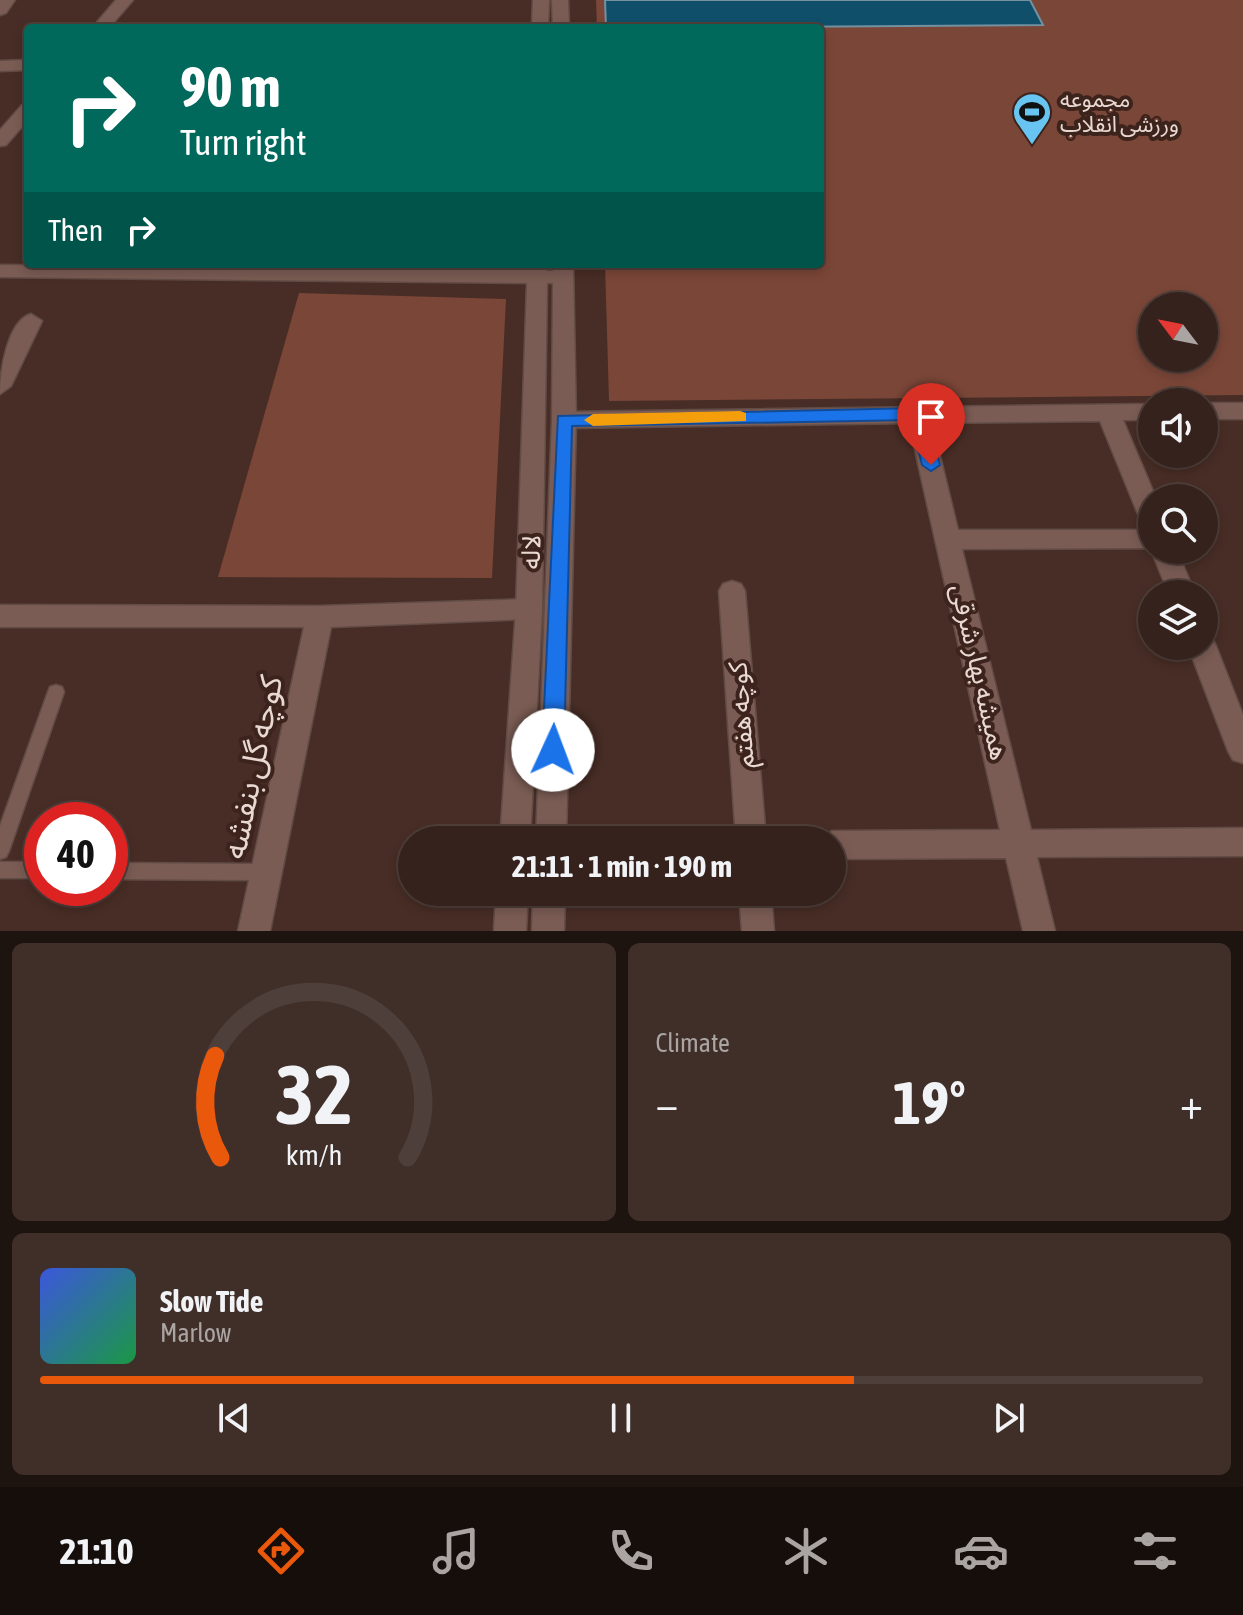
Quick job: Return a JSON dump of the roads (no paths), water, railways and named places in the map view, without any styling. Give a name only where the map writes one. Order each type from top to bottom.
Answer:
[{"type":"street","points":[[0,10],[7,0]]},
{"type":"street","points":[[104,24],[125,0]]},
{"type":"street","points":[[540,24],[541,0]]},
{"type":"street","points":[[560,0],[561,24]]},
{"type":"street","points":[[0,66],[24,65]]},
{"type":"street","points":[[0,141],[24,114]]},
{"type":"street","points":[[0,271],[563,271]]},
{"type":"street","name":"لاله","points":[[516,826],[529,609],[536,420],[537,271]]},
{"type":"street","name":"لاله","points":[[551,826],[564,420],[563,271]]},
{"type":"street","points":[[0,386],[10,347],[31,321]]},
{"type":"street","points":[[1218,411],[1243,411]]},
{"type":"street","points":[[1108,412],[1138,485]]},
{"type":"street","points":[[564,420],[1138,412]]},
{"type":"street","name":"همیشه بهار شرقی","points":[[918,414],[1039,931]]},
{"type":"street","points":[[949,540],[1138,539]]},
{"type":"street","name":"کوچه هفتم","points":[[732,591],[750,826]]},
{"type":"street","points":[[0,616],[320,617],[529,609]]},
{"type":"street","name":"کوچه گل بنفشه","points":[[254,931],[320,617]]},
{"type":"street","points":[[1207,660],[1243,751]]},
{"type":"street","points":[[846,845],[1243,842]]},
{"type":"street","points":[[510,931],[511,906]]},
{"type":"street","points":[[548,931],[549,906]]},
{"type":"street","points":[[756,906],[758,931]]},
{"type":"lane","points":[[0,851],[56,692]]},
{"type":"lane","points":[[0,870],[24,870]]},
{"type":"lane","points":[[128,871],[266,872]]},
{"type":"place","name":"مجموعه ورزشی انقلاب","points":[[1032,146]]}]
